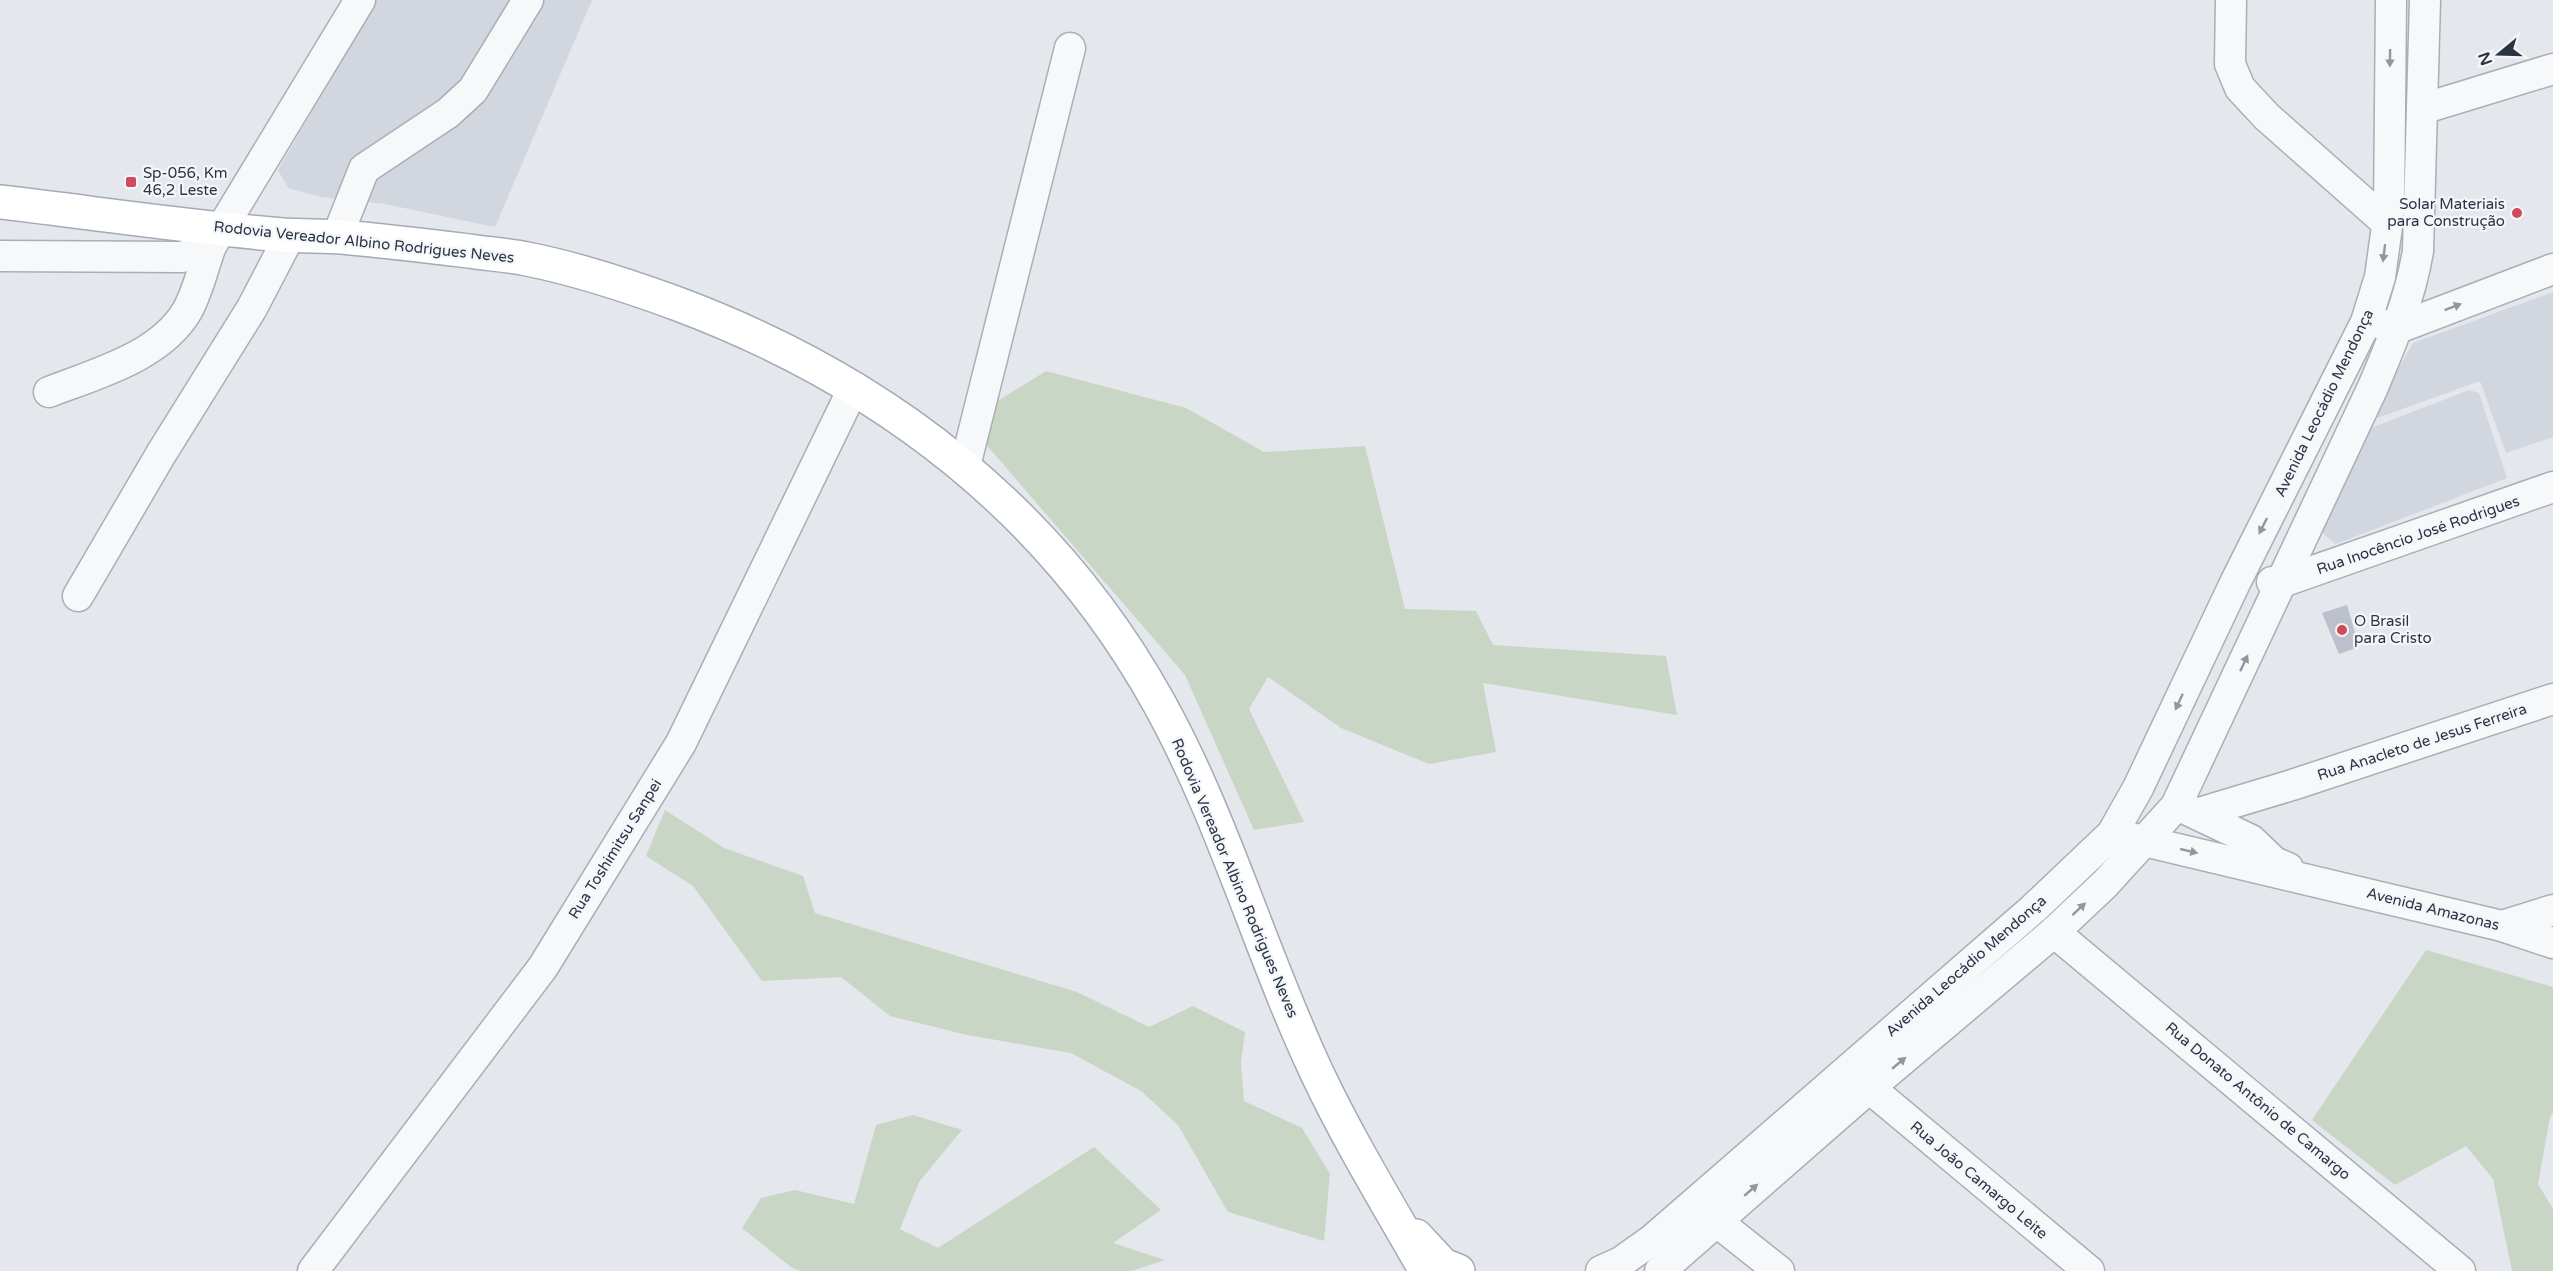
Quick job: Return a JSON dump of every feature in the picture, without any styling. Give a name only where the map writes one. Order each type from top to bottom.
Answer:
[{"type":"main road","name":"Rodovia Vereador Albino Rodrigues Neves","points":[[0,202],[217,238],[337,237],[527,259],[578,272],[642,291],[733,325],[854,387],[965,466],[1035,532],[1078,581],[1124,643],[1158,702],[1188,759],[1317,1073],[1426,1271]]},
{"type":"main road","points":[[1392,1211],[1443,1265],[1458,1271]]},
{"type":"street","points":[[49,393],[120,363],[162,339],[179,323],[188,310],[217,238],[360,0]]},
{"type":"street","points":[[337,237],[364,169],[448,113],[473,90],[528,0]]},
{"type":"street","points":[[2231,0],[2230,64],[2241,88],[2267,117],[2388,223]]},
{"type":"street","name":"Avenida Leocádio Mendonça","points":[[1660,1271],[1716,1221],[1858,1078],[2112,834],[2138,788],[2235,583],[2366,322],[2380,277],[2388,223],[2391,0]]},
{"type":"street","name":"Avenida Leocádio Mendonça","points":[[1600,1271],[1621,1263],[1652,1240],[1858,1078],[2054,932],[2105,884],[2144,841],[2187,809],[2282,582],[2373,387],[2398,328],[2412,287],[2418,251],[2425,0]]},
{"type":"street","points":[[965,466],[1070,48]]},
{"type":"street","points":[[2422,109],[2553,69]]},
{"type":"street","points":[[78,596],[161,454],[252,308],[290,236]]},
{"type":"street","points":[[1,258],[182,256],[217,238]]},
{"type":"street","points":[[2366,322],[2398,328],[2553,269]]},
{"type":"street","name":"Rua Toshimitsu Sanpei","points":[[313,1271],[543,967],[681,743],[854,387]]},
{"type":"street","name":"Rua Inocêncio José Rodrigues","points":[[2282,582],[2553,487]]},
{"type":"street","points":[[2235,583],[2282,582]]},
{"type":"street","name":"Rua Anacleto de Jesus Ferreira","points":[[2187,809],[2292,785],[2553,699]]},
{"type":"street","name":"Rua Anacleto de Jesus Ferreira","points":[[2251,840],[2256,822],[2292,785]]},
{"type":"street","name":"Avenida Amazonas","points":[[2138,788],[2251,840],[2274,862],[2312,880]]},
{"type":"street","name":"Avenida Amazonas","points":[[2112,834],[2502,926],[2553,943]]},
{"type":"street","points":[[2502,926],[2553,910]]},
{"type":"street","name":"Rua Donato Antônio de Camargo","points":[[2054,932],[2460,1271]]},
{"type":"street","name":"Rua João Camargo Leite","points":[[1858,1078],[2089,1271]]},
{"type":"street","points":[[1716,1221],[1779,1271]]},
{"type":"shaded area","points":[[376,0],[592,0],[495,227],[385,204],[321,197],[288,188],[278,170]]},
{"type":"shaded area","points":[[2553,292],[2553,437],[2506,453],[2480,381],[2369,421],[2413,343]]},
{"type":"shaded area","points":[[2469,390],[2479,393],[2507,478],[2336,544],[2319,530],[2353,441],[2371,428]]},
{"type":"green space","points":[[1046,371],[1186,408],[1264,452],[1365,446],[1405,609],[1476,611],[1493,645],[1666,656],[1677,715],[1483,683],[1496,752],[1429,764],[1341,728],[1268,677],[1249,709],[1304,822],[1254,830],[1185,675],[983,441],[996,402]]},
{"type":"green space","points":[[665,810],[724,848],[803,876],[815,913],[1077,992],[1149,1027],[1193,1006],[1245,1032],[1241,1062],[1244,1101],[1302,1128],[1330,1174],[1324,1241],[1228,1212],[1178,1125],[1141,1091],[1071,1053],[967,1035],[890,1016],[841,977],[762,981],[693,886],[646,856]]},
{"type":"green space","points":[[2426,950],[2553,987],[2553,1113],[2550,1117],[2538,1184],[2553,1209],[2553,1271],[2512,1271],[2493,1179],[2466,1146],[2395,1185],[2312,1120]]},
{"type":"green space","points":[[913,1115],[962,1130],[919,1182],[900,1229],[938,1248],[1094,1147],[1161,1210],[1113,1243],[1165,1260],[1132,1271],[800,1271],[791,1267],[742,1228],[761,1198],[795,1190],[854,1204],[876,1125]]},
{"type":"building","name":"O Brasil para Cristo","points":[[2347,605],[2359,647],[2339,654],[2322,613]]},
{"type":"place","name":"Sp-056, Km 46,2 Leste","points":[[131,182]]},
{"type":"place","name":"Solar Materiais para Construção","points":[[2517,213]]},
{"type":"place","name":"O Brasil para Cristo","points":[[2342,630]]}]
